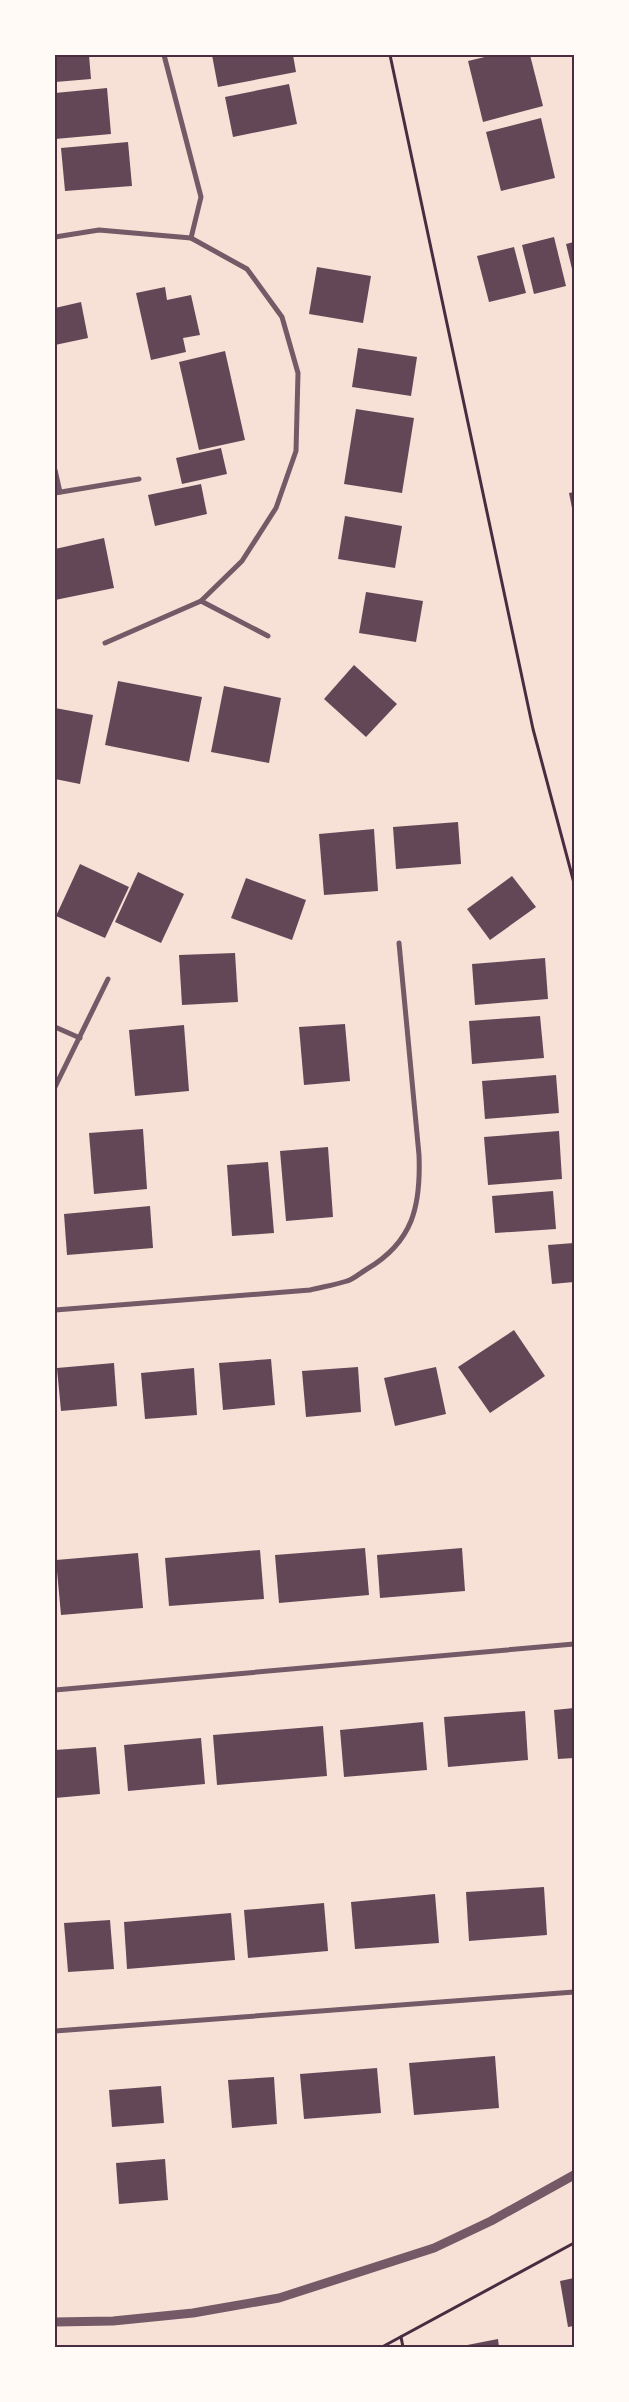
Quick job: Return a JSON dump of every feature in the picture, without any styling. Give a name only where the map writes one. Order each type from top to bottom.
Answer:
[{"type":"street","points":[[164,55],[201,197],[191,238]]},
{"type":"street","points":[[55,237],[99,230],[191,238],[247,269],[282,317],[298,373],[296,451],[276,508],[242,560],[201,601],[105,643]]},
{"type":"street","points":[[55,470],[57,492],[140,479]]},
{"type":"street","points":[[201,601],[268,636]]},
{"type":"street","points":[[55,1310],[310,1290],[348,1281],[380,1262],[402,1241],[416,1212],[420,1184],[419,1155],[398,944]]},
{"type":"street","points":[[55,1087],[108,979]]},
{"type":"street","points":[[55,1027],[80,1038]]},
{"type":"street","points":[[55,1690],[574,1644]]},
{"type":"street","points":[[55,2031],[574,1992]]},
{"type":"street","points":[[55,2322],[113,2321],[193,2313],[279,2298],[434,2248],[491,2221],[574,2175]]},
{"type":"path","points":[[390,55],[533,729],[574,883]]},
{"type":"path","points":[[382,2347],[574,2243]]},
{"type":"path","points":[[401,2337],[403,2347]]},
{"type":"building","points":[[55,55],[89,55],[91,79],[55,82]]},
{"type":"building","points":[[212,55],[293,55],[296,72],[218,87]]},
{"type":"building","points":[[493,55],[530,55],[543,106],[483,122],[468,61]]},
{"type":"building","points":[[289,84],[297,124],[233,137],[225,97]]},
{"type":"building","points":[[107,88],[111,134],[55,139],[55,93]]},
{"type":"building","points":[[541,118],[555,178],[501,191],[486,132]]},
{"type":"building","points":[[128,142],[132,186],[65,191],[61,148]]},
{"type":"building","points":[[554,237],[566,286],[534,294],[522,245]]},
{"type":"building","points":[[574,242],[574,273],[573,273],[566,244]]},
{"type":"building","points":[[514,247],[526,293],[489,302],[477,256]]},
{"type":"building","points":[[317,267],[371,276],[363,323],[309,314]]},
{"type":"building","points":[[165,287],[167,300],[191,295],[200,335],[183,338],[186,352],[151,360],[136,293]]},
{"type":"building","points":[[81,302],[88,338],[55,345],[55,308]]},
{"type":"building","points":[[358,348],[417,357],[411,396],[352,387]]},
{"type":"building","points":[[225,351],[245,440],[199,450],[179,362]]},
{"type":"building","points":[[356,409],[414,418],[402,493],[344,484]]},
{"type":"building","points":[[221,448],[227,474],[182,484],[176,458]]},
{"type":"building","points":[[201,484],[207,514],[155,526],[148,495]]},
{"type":"building","points":[[574,492],[574,513],[573,513],[569,493]]},
{"type":"building","points":[[345,516],[402,526],[395,568],[338,559]]},
{"type":"building","points":[[104,538],[114,588],[55,600],[55,549]]},
{"type":"building","points":[[366,592],[423,601],[416,642],[359,633]]},
{"type":"building","points":[[354,665],[397,704],[366,737],[324,699]]},
{"type":"building","points":[[118,681],[202,697],[189,762],[105,745]]},
{"type":"building","points":[[224,686],[281,698],[269,763],[211,752]]},
{"type":"building","points":[[55,708],[93,715],[80,784],[55,779]]},
{"type":"building","points":[[458,822],[461,864],[396,869],[393,827]]},
{"type":"building","points":[[374,829],[378,891],[324,895],[319,834]]},
{"type":"building","points":[[80,864],[129,887],[105,938],[56,916]]},
{"type":"building","points":[[138,872],[184,894],[161,943],[115,922]]},
{"type":"building","points":[[512,876],[536,907],[490,940],[467,909]]},
{"type":"building","points":[[246,878],[306,900],[292,940],[231,918]]},
{"type":"building","points":[[235,953],[238,1002],[182,1005],[179,955]]},
{"type":"building","points":[[545,958],[548,999],[475,1005],[472,964]]},
{"type":"building","points":[[540,1016],[544,1058],[472,1064],[469,1021]]},
{"type":"building","points":[[345,1024],[350,1081],[304,1085],[299,1027]]},
{"type":"building","points":[[184,1025],[189,1091],[135,1096],[129,1030]]},
{"type":"building","points":[[556,1075],[559,1113],[485,1119],[482,1081]]},
{"type":"building","points":[[143,1129],[147,1189],[94,1194],[89,1133]]},
{"type":"building","points":[[559,1131],[562,1179],[488,1185],[484,1137]]},
{"type":"building","points":[[328,1147],[333,1217],[286,1221],[280,1151]]},
{"type":"building","points":[[268,1162],[274,1233],[232,1236],[227,1165]]},
{"type":"building","points":[[553,1191],[556,1229],[495,1233],[492,1196]]},
{"type":"building","points":[[150,1206],[153,1248],[67,1255],[64,1214]]},
{"type":"building","points":[[574,1243],[574,1282],[552,1284],[548,1245]]},
{"type":"building","points":[[514,1330],[545,1376],[490,1413],[458,1367]]},
{"type":"building","points":[[271,1359],[275,1405],[223,1410],[219,1363]]},
{"type":"building","points":[[114,1363],[117,1406],[61,1411],[57,1368]]},
{"type":"building","points":[[358,1367],[361,1412],[306,1417],[302,1371]]},
{"type":"building","points":[[436,1367],[446,1414],[395,1426],[384,1378]]},
{"type":"building","points":[[194,1368],[197,1415],[145,1419],[141,1373]]},
{"type":"building","points":[[365,1548],[369,1595],[279,1603],[275,1555]]},
{"type":"building","points":[[462,1548],[465,1591],[380,1598],[377,1555]]},
{"type":"building","points":[[260,1550],[264,1599],[169,1606],[165,1558]]},
{"type":"building","points":[[138,1553],[143,1608],[61,1615],[56,1560]]},
{"type":"building","points":[[574,1708],[574,1758],[558,1759],[554,1710]]},
{"type":"building","points":[[525,1711],[528,1760],[448,1767],[444,1717]]},
{"type":"building","points":[[423,1722],[427,1770],[344,1777],[340,1730]]},
{"type":"building","points":[[323,1726],[327,1776],[217,1785],[213,1735]]},
{"type":"building","points":[[201,1738],[205,1784],[128,1791],[124,1745]]},
{"type":"building","points":[[96,1747],[100,1794],[55,1798],[55,1750]]},
{"type":"building","points":[[544,1887],[547,1935],[469,1941],[466,1892]]},
{"type":"building","points":[[435,1894],[439,1943],[355,1949],[351,1902]]},
{"type":"building","points":[[324,1903],[328,1951],[248,1958],[244,1910]]},
{"type":"building","points":[[231,1913],[235,1960],[127,1969],[124,1922]]},
{"type":"building","points":[[110,1920],[114,1969],[68,1972],[64,1923]]},
{"type":"building","points":[[495,2056],[499,2108],[414,2115],[409,2063]]},
{"type":"building","points":[[377,2068],[381,2113],[304,2119],[300,2074]]},
{"type":"building","points":[[274,2077],[277,2124],[232,2128],[228,2080]]},
{"type":"building","points":[[161,2086],[164,2123],[112,2127],[109,2090]]},
{"type":"building","points":[[165,2159],[168,2200],[119,2204],[116,2163]]},
{"type":"building","points":[[574,2278],[574,2326],[568,2327],[560,2281]]},
{"type":"building","points":[[498,2339],[499,2347],[462,2347],[462,2346]]}]
